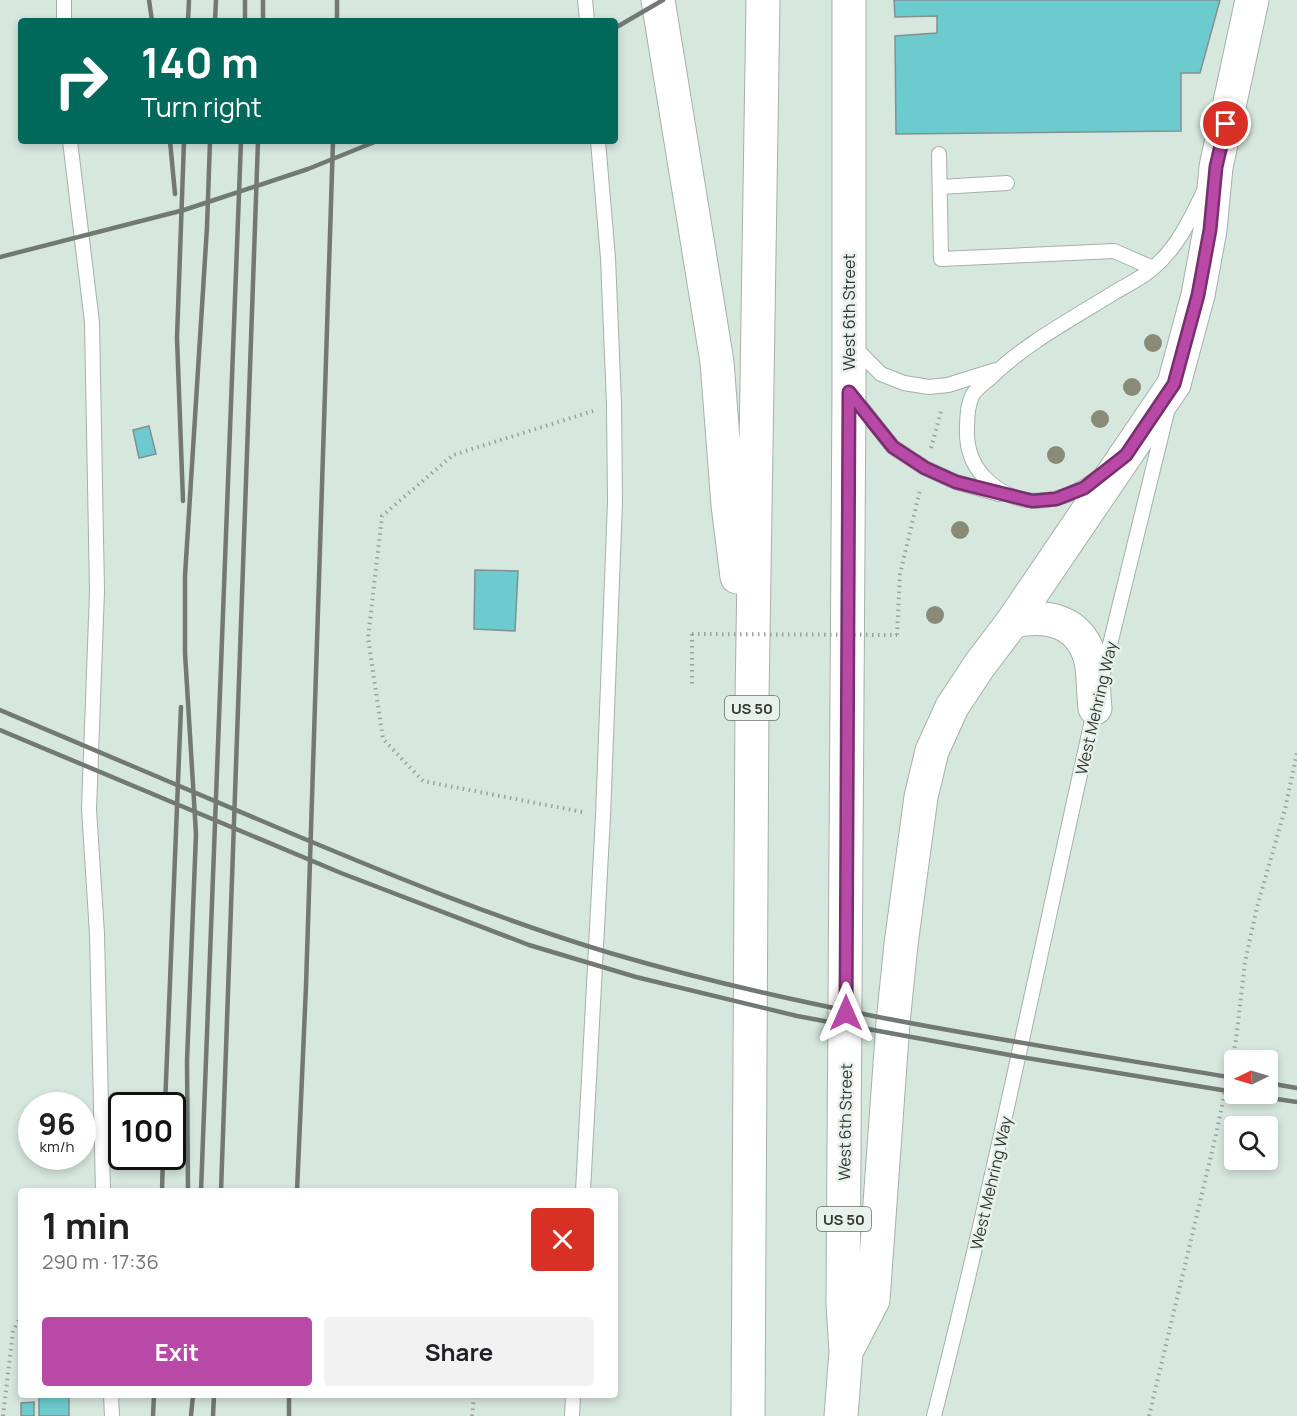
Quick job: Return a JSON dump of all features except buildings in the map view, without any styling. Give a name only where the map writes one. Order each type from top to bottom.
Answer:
[{"type":"main road","points":[[658,0],[717,362],[728,505],[752,700]]},
{"type":"main road","name":"US 50","points":[[748,1416],[752,700],[763,0]]},
{"type":"main road","name":"West 6th Street","points":[[841,1416],[846,1352],[843,1303],[849,392],[849,0]]},
{"type":"main road","name":"West Mehring Way","points":[[1174,384],[1198,295],[1210,230],[1216,167],[1252,0]]},
{"type":"main road","points":[[846,1352],[873,1300],[893,1023],[921,797],[932,751],[952,707],[979,666],[1013,621],[1174,384]]},
{"type":"main road","points":[[1013,621],[1034,617],[1052,619],[1074,631],[1085,644],[1091,661],[1095,708]]},
{"type":"lane","points":[[64,0],[64,18]]},
{"type":"lane","points":[[585,0],[587,18]]},
{"type":"lane","points":[[70,144],[92,322],[97,591],[89,809],[97,934],[103,1188]]},
{"type":"lane","points":[[583,1188],[603,816],[615,502],[614,404],[608,258],[598,144]]},
{"type":"lane","points":[[939,154],[940,260],[1114,251],[1154,268]]},
{"type":"lane","points":[[1011,497],[992,485],[975,468],[966,441],[973,395],[998,369],[1028,347],[1154,268],[1183,234],[1216,167]]},
{"type":"lane","points":[[940,187],[1007,183]]},
{"type":"lane","points":[[849,342],[881,374],[904,383],[929,387],[948,385],[998,369]]},
{"type":"lane","name":"West Mehring Way","points":[[934,1416],[968,1283],[1015,1078],[1095,708],[1174,384]]},
{"type":"lane","points":[[849,392],[893,447],[925,468],[956,482],[1011,497],[1032,501],[1056,499],[1084,488],[1126,455]]},
{"type":"lane","points":[[111,1398],[112,1416]]},
{"type":"lane","points":[[572,1416],[573,1398]]},
{"type":"path","points":[[603,816],[423,781],[383,739],[368,638],[382,516],[453,455],[614,404]]},
{"type":"path","points":[[692,685],[692,634],[897,635],[899,593]]},
{"type":"path","points":[[1149,1416],[1234,1051],[1245,962],[1257,907],[1285,809],[1297,753]]},
{"type":"path","points":[[3,1416],[14,1331],[18,1322]]},
{"type":"path","points":[[472,1416],[474,1398]]},
{"type":"shaded area","points":[[0,0],[1297,0],[1297,1416],[0,1416]]},
{"type":"railway","points":[[149,0],[152,18]]},
{"type":"railway","points":[[188,18],[189,0]]},
{"type":"railway","points":[[215,18],[216,0]]},
{"type":"railway","points":[[245,0],[245,18]]},
{"type":"railway","points":[[263,0],[263,18]]},
{"type":"railway","points":[[337,0],[337,18]]},
{"type":"railway","points":[[618,26],[663,0]]},
{"type":"railway","points":[[170,144],[175,194]]},
{"type":"railway","points":[[183,501],[177,338],[184,144]]},
{"type":"railway","points":[[188,1188],[187,1061],[196,834],[185,653],[185,576],[207,227],[210,144]]},
{"type":"railway","points":[[201,1188],[241,144]]},
{"type":"railway","points":[[221,1188],[258,144]]},
{"type":"railway","points":[[297,1188],[306,986],[333,144]]},
{"type":"railway","points":[[0,257],[184,210],[308,169],[370,144]]},
{"type":"railway","points":[[166,1092],[181,707]]},
{"type":"railway","points":[[0,710],[407,881],[487,912],[610,953],[764,993],[842,1010],[1224,1076]]},
{"type":"railway","points":[[0,730],[341,873],[529,945],[636,977],[797,1016],[1015,1056],[1224,1090]]},
{"type":"railway","points":[[1278,1085],[1297,1088]]},
{"type":"railway","points":[[1278,1099],[1297,1102]]},
{"type":"railway","points":[[162,1188],[163,1170]]},
{"type":"railway","points":[[153,1416],[154,1398]]},
{"type":"railway","points":[[191,1416],[193,1398]]},
{"type":"railway","points":[[213,1416],[214,1398]]},
{"type":"railway","points":[[289,1398],[289,1416]]},
{"type":"route","points":[[846,1013],[849,392],[893,447],[925,468],[956,482],[1032,501],[1056,499],[1084,488],[1126,455],[1174,384],[1198,295],[1210,230],[1216,167],[1226,124]]}]
